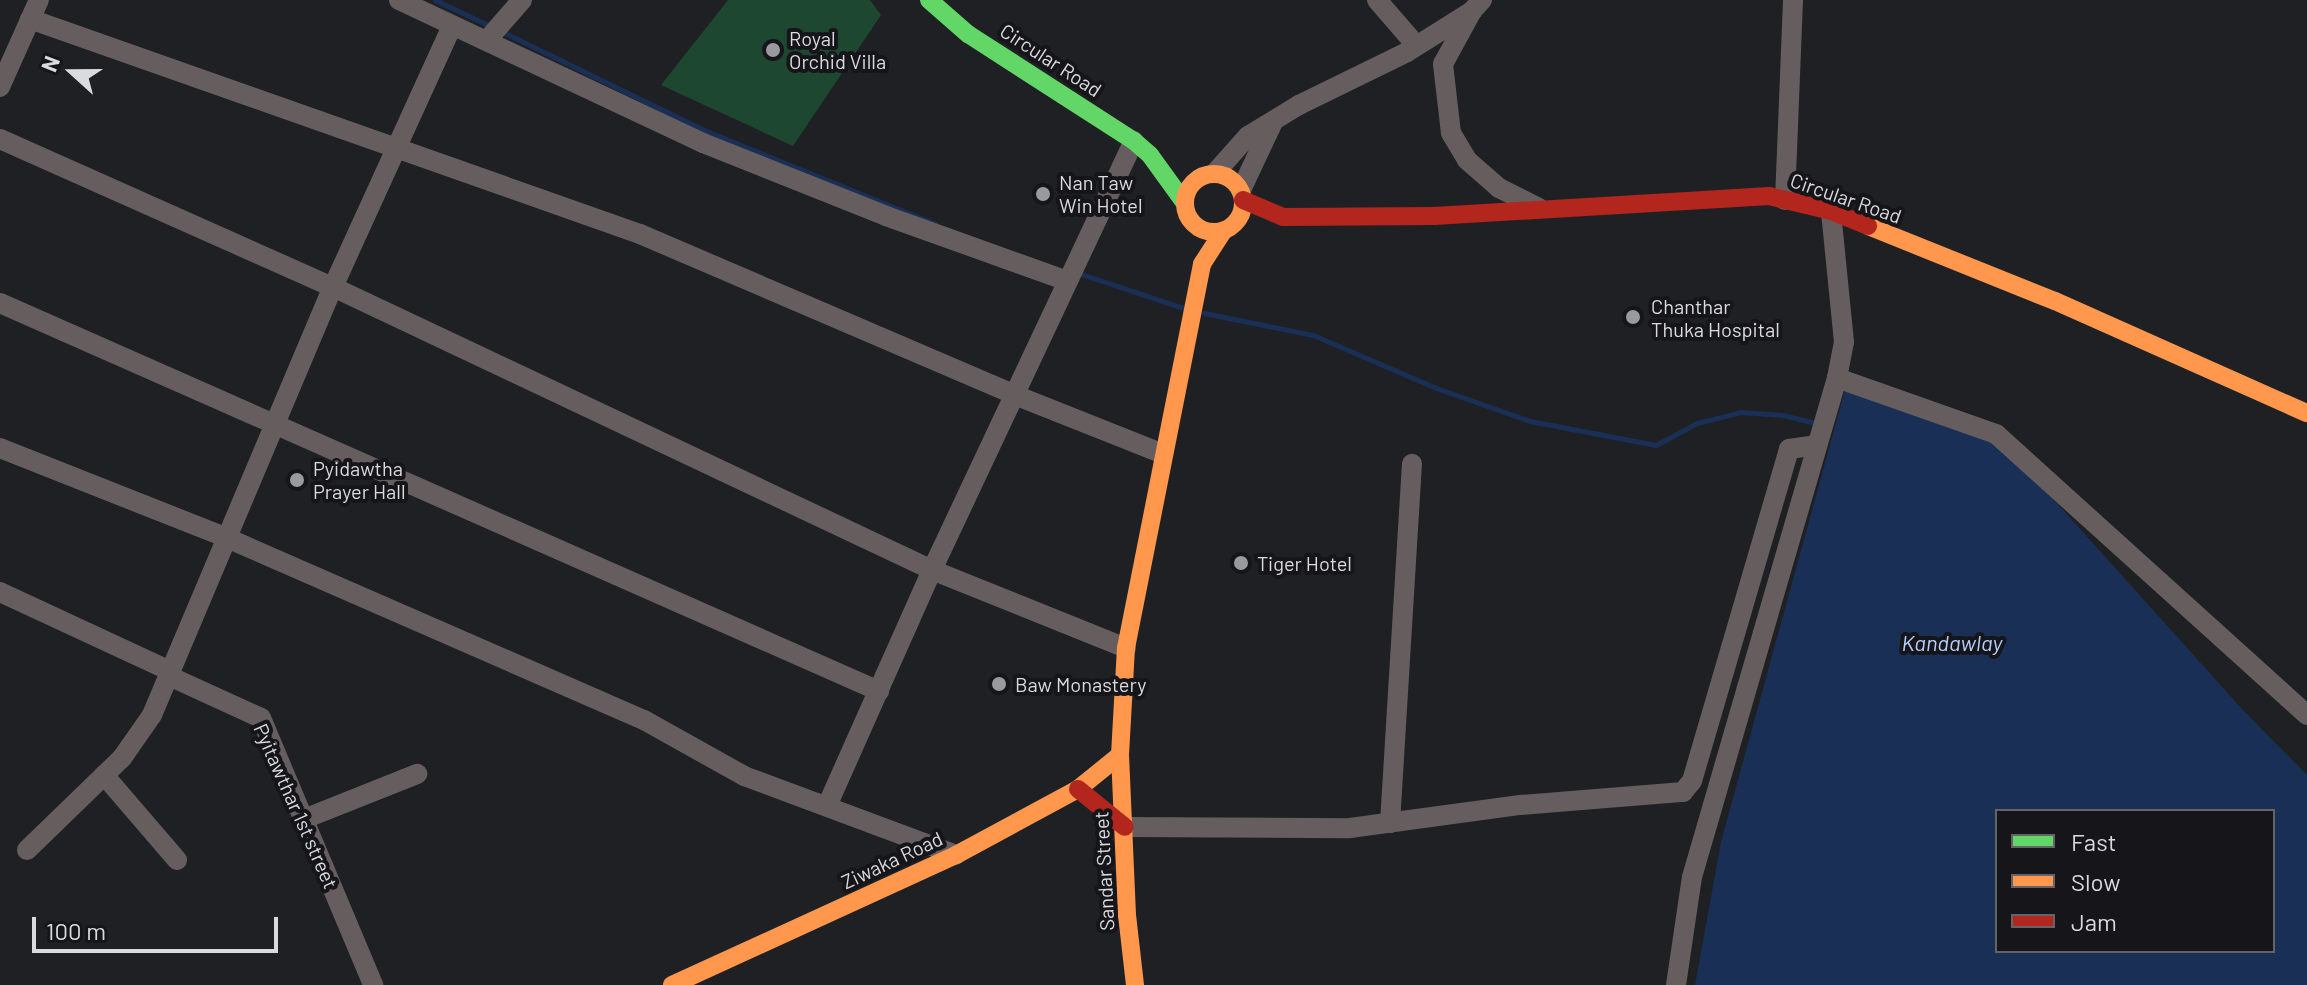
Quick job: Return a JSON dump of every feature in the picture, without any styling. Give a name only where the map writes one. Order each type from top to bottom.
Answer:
[{"type":"street","points":[[399,0],[452,26],[488,39],[703,143],[886,216],[1071,274]]},
{"type":"street","points":[[488,39],[522,0]]},
{"type":"street","name":"Circular Road","points":[[929,0],[968,34],[1142,148]]},
{"type":"street","points":[[1377,0],[1416,45]]},
{"type":"street","points":[[1785,200],[1793,0]]},
{"type":"street","points":[[1184,202],[1191,185],[1210,174],[1248,136],[1299,105],[1416,45],[1477,6]]},
{"type":"street","points":[[1477,6],[1443,64],[1451,133],[1467,160],[1499,188],[1539,208]]},
{"type":"street","points":[[0,87],[34,9],[395,147],[640,234],[1015,395],[1163,454]]},
{"type":"street","points":[[27,850],[122,758],[152,715],[333,287],[452,26]]},
{"type":"street","points":[[1202,264],[1227,229],[1238,220],[1242,195],[1272,124]]},
{"type":"street","points":[[0,139],[333,287],[932,570],[1126,648]]},
{"type":"street","points":[[1142,148],[1234,181],[1242,195]]},
{"type":"street","points":[[1142,148],[1184,202],[1194,224],[1202,264]]},
{"type":"street","points":[[827,806],[932,570],[1071,274],[1142,148]]},
{"type":"street","name":"Circular Road","points":[[1242,195],[1283,217],[1434,216],[1747,195],[1785,200],[1831,211],[2055,301],[2307,413]]},
{"type":"street","points":[[1676,985],[1692,877],[1837,378],[1844,342],[1831,211]]},
{"type":"street","points":[[1194,224],[1208,232],[1283,217]]},
{"type":"street","name":"Sandar Street","points":[[1135,985],[1127,915],[1120,755],[1126,648],[1202,264]]},
{"type":"street","points":[[0,303],[879,691]]},
{"type":"street","points":[[1837,378],[1996,434],[2307,715]]},
{"type":"street","points":[[1078,789],[1125,827],[1350,828],[1520,805],[1683,792],[1692,781],[1789,449],[1816,445]]},
{"type":"street","points":[[0,448],[227,538],[644,720],[744,776],[956,855]]},
{"type":"street","points":[[1390,823],[1412,464]]},
{"type":"street","name":"Pyitawthar 1st street","points":[[0,592],[261,718],[373,985]]},
{"type":"street","name":"Ziwaka Road","points":[[672,985],[956,855],[1037,808],[1078,789],[1120,755]]},
{"type":"street","points":[[304,819],[417,774]]},
{"type":"street","points":[[104,775],[177,860]]},
{"type":"green space","name":"Royal Orchid Villa","points":[[728,0],[870,0],[881,15],[793,146],[661,85]]},
{"type":"water","name":"Kandawlay","points":[[1845,390],[2001,441],[2242,709],[2307,775],[2307,985],[1695,985],[1721,842]]},
{"type":"waterway","points":[[435,0],[490,26]]},
{"type":"waterway","points":[[503,32],[704,130],[936,224]]},
{"type":"waterway","points":[[1078,273],[1186,309]]},
{"type":"waterway","points":[[1204,313],[1313,335],[1436,388],[1530,421],[1656,445],[1697,423],[1741,412],[1783,415],[1820,424]]},
{"type":"traffic: fast","points":[[929,0],[968,34],[1134,141],[1150,155],[1184,202]]},
{"type":"traffic: slow","points":[[1214,174],[1235,182],[1243,203],[1235,224],[1214,232],[1193,224],[1185,203],[1193,182],[1214,174]]},
{"type":"traffic: slow","points":[[1868,226],[2055,301],[2307,413]]},
{"type":"traffic: slow","points":[[1135,985],[1127,915],[1120,755],[1126,648],[1202,264],[1224,230]]},
{"type":"traffic: slow","points":[[672,985],[956,855],[1078,789],[1120,755]]},
{"type":"traffic: jam","points":[[1243,200],[1283,217],[1434,216],[1769,196],[1831,211],[1868,226]]},
{"type":"traffic: jam","points":[[1078,789],[1125,827]]},
{"type":"place","name":"Royal Orchid Villa","points":[[773,50]]},
{"type":"place","name":"Nan Taw Win Hotel","points":[[1043,194]]},
{"type":"place","name":"Chanthar Thuka Hospital","points":[[1633,317]]},
{"type":"place","name":"Pyidawtha Prayer Hall","points":[[297,480]]},
{"type":"place","name":"Tiger Hotel","points":[[1241,563]]},
{"type":"place","name":"Baw Monastery","points":[[999,684]]}]
